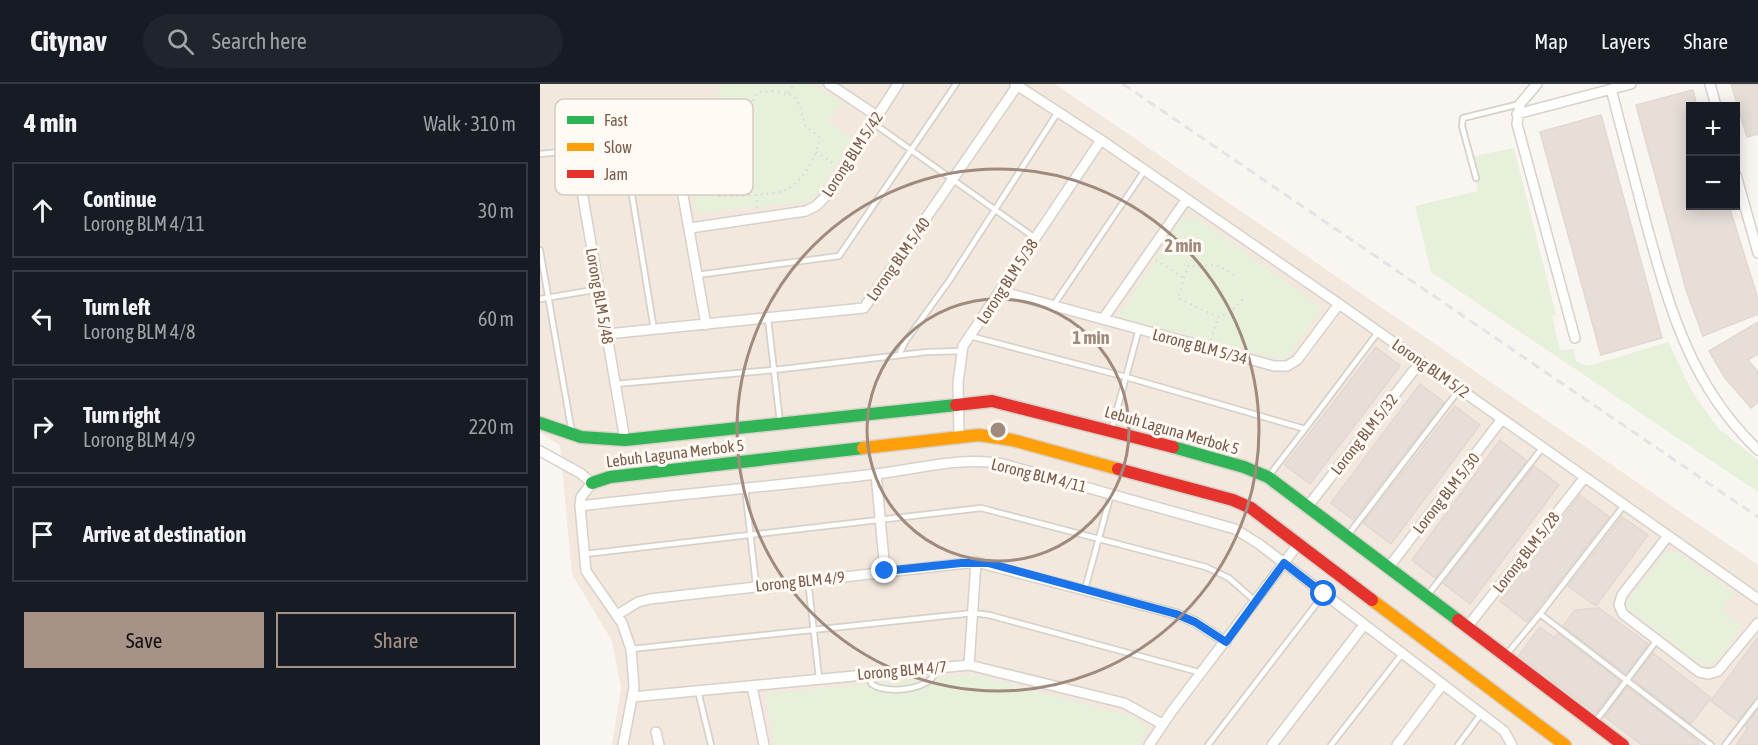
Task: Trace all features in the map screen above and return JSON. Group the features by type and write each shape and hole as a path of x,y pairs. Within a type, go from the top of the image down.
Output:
{"street":[{"path":"829,84 875,120"},
{"name":"Lorong BLM 5/42","path":"690,228 806,211 816,207 844,170 898,84"},
{"path":"1537,84 1519,109 1517,124 1575,338"},
{"path":"1519,109 1631,84"},
{"path":"1710,84 1715,102"},
{"name":"Lorong BLM 5/2","path":"1016,85 1101,140 1379,331 1758,599"},
{"name":"Lorong BLM 5/40","path":"607,334 864,308 1016,85"},
{"path":"1611,89 1677,330 1705,384 1738,430 1758,450"},
{"name":"Lorong BLM 5/38","path":"959,436 957,403 961,351 1101,140"},
{"path":"1740,189 1758,254"},
{"name":"Lorong BLM 5/48","path":"582,195 625,440"},
{"path":"684,195 706,325"},
{"path":"1103,320 1186,200"},
{"name":"Lorong BLM 5/34","path":"1000,291 1274,366 1287,366 1297,360 1340,304"},
{"name":"Lorong BLM 5/32","path":"1308,506 1421,361"},
{"name":"Lebuh Laguna Merbok 5","path":"540,423 572,437 592,441 625,440 957,403 1006,403 1244,467 1268,477 1348,535 1623,745"},
{"name":"Lorong BLM 5/30","path":"1389,567 1502,419"},
{"name":"Lebuh Laguna Merbok 5","path":"580,506 581,497 591,483 610,477 959,436 994,436 1012,440 1233,500 1267,518 1556,742"},
{"path":"540,451 580,473 591,483"},
{"name":"Lorong BLM 4/11","path":"580,506 986,461 1234,529 1284,563 1442,685 1482,713 1504,731 1512,745"},
{"path":"876,474 885,571"},
{"name":"Lorong BLM 5/28","path":"1468,626 1585,477"},
{"path":"580,506 586,571 617,615 631,649 634,675 623,745"},
{"path":"1668,536 1622,595 1619,605 1623,614 1699,672 1709,674 1718,671 1758,623"},
{"path":"1149,745 1162,724 1299,543"},
{"path":"969,665 976,562"},
{"name":"Lorong BLM 4/9","path":"617,615 638,602 650,599 756,585 976,562 1176,614 1195,622 1226,642"},
{"path":"1272,745 1364,625"},
{"name":"Lorong BLM 4/7","path":"632,697 969,665 1124,703 1162,724"},
{"path":"1397,745 1442,685"},
{"path":"753,686 764,745"},
{"path":"656,732 659,745"}],"lane":[{"path":"698,275 839,256 956,84"},
{"path":"1476,178 1462,126 1463,118 1519,109"},
{"path":"899,355 905,342 995,212 1058,112"},
{"path":"875,120 995,212 1035,238"},
{"path":"540,154 555,153"},
{"path":"1053,306 1145,170"},
{"path":"632,195 654,330"},
{"path":"540,250 572,437"},
{"path":"540,299 598,290"},
{"path":"768,319 780,422"},
{"path":"1112,430 1139,329"},
{"path":"1268,477 1379,331"},
{"path":"970,336 1126,377 1305,429"},
{"path":"615,384 774,370 899,355 961,351"},
{"path":"1348,535 1460,389"},
{"path":"1427,596 1543,447"},
{"path":"745,486 756,585"},
{"path":"1085,589 1111,494"},
{"path":"1506,655 1625,503"},
{"path":"583,555 880,519 990,509 1221,572 1256,602"},
{"path":"808,580 819,678"},
{"path":"1208,745 1324,594"},
{"path":"631,649 813,628 973,613 989,615 1121,649 1202,673"},
{"path":"1540,614 1711,745"},
{"path":"1594,724 1658,640"},
{"path":"1331,745 1402,654"},
{"path":"870,673 871,682 881,689 925,685 936,674 936,667"},
{"path":"698,691 711,745"},
{"path":"1725,745 1758,702"},
{"path":"1458,745 1482,713"}],"path":[{"path":"788,93 795,84"},
{"path":"753,100 758,92 793,95 799,104 806,127 819,136 816,152 807,168 786,190 753,194"},
{"path":"816,152 844,170"},
{"path":"756,194 757,217"},
{"path":"717,195 721,197 744,195"},
{"path":"1147,255 1184,278"},
{"path":"1234,275 1217,265 1188,266 1178,298 1218,317 1230,313 1244,298"},
{"path":"1209,348 1218,317"}],"shaded area":[{"path":"540,84 1055,84 1758,565 1758,745 612,745 621,688 612,641 572,574 560,446 540,432"}],"green space":[{"path":"722,84 812,84 841,102 828,122 853,139 812,201 697,213 694,195 753,195 753,99 716,99"},
{"path":"1514,148 1556,315 1552,316 1560,350 1574,349 1576,361 1588,366 1668,342 1692,392 1718,428 1758,460 1758,492 1431,272 1415,206 1478,191 1470,157"},
{"path":"1195,217 1322,308 1285,360 1118,317 1182,219"},
{"path":"1677,552 1734,593 1721,610 1742,627 1714,664 1702,665 1624,606 1665,553"},
{"path":"971,674 1132,717 1148,728 1138,745 774,745 765,694"}],"building":[{"path":"1731,84 1758,84 1758,134 1747,137 1740,114 1740,102 1736,102"},
{"path":"1693,90 1696,102 1686,102 1686,210 1730,210 1758,299 1758,314 1703,336 1687,293 1636,105"},
{"path":"1601,115 1662,338 1601,355 1540,132"},
{"path":"1758,322 1758,354 1748,360 1758,372 1758,402 1751,408 1725,378 1709,351"},
{"path":"1376,347 1400,366 1310,484 1285,465"},
{"path":"1420,384 1444,402 1353,520 1331,503"},
{"path":"1455,406 1480,425 1391,544 1363,523"},
{"path":"1500,440 1527,461 1435,578 1412,560"},
{"path":"1534,466 1559,485 1470,604 1443,583"},
{"path":"1580,495 1609,517 1527,622 1500,601"},
{"path":"1622,517 1648,535 1596,606 1568,586"},
{"path":"1599,608 1648,644 1626,674 1563,626 1575,610"},
{"path":"1540,627 1555,638 1558,633 1620,681 1596,713 1519,655"},
{"path":"1758,637 1758,698 1738,721 1711,701"},
{"path":"1653,653 1711,698 1691,724 1633,679"},
{"path":"1627,687 1701,745 1642,745 1605,717"},
{"path":"1758,709 1758,745 1736,745 1748,728 1745,726"}],"railway":[{"path":"1123,84 1758,517"}],"traffic: fast":[{"path":"540,423 581,437 625,440 956,405"},
{"path":"1173,447 1244,467 1268,477 1458,620"},
{"path":"592,483 610,477 863,448"}],"traffic: slow":[{"path":"863,448 979,435 1012,440 1118,469"},
{"path":"1372,600 1565,745"}],"traffic: jam":[{"path":"956,405 992,401 1173,447"},
{"path":"1118,469 1233,500 1251,508 1372,600"},
{"path":"1458,620 1623,745"}],"route":[{"path":"885,571 961,563 988,563 1176,614 1195,622 1226,642 1284,563 1324,594"}]}
